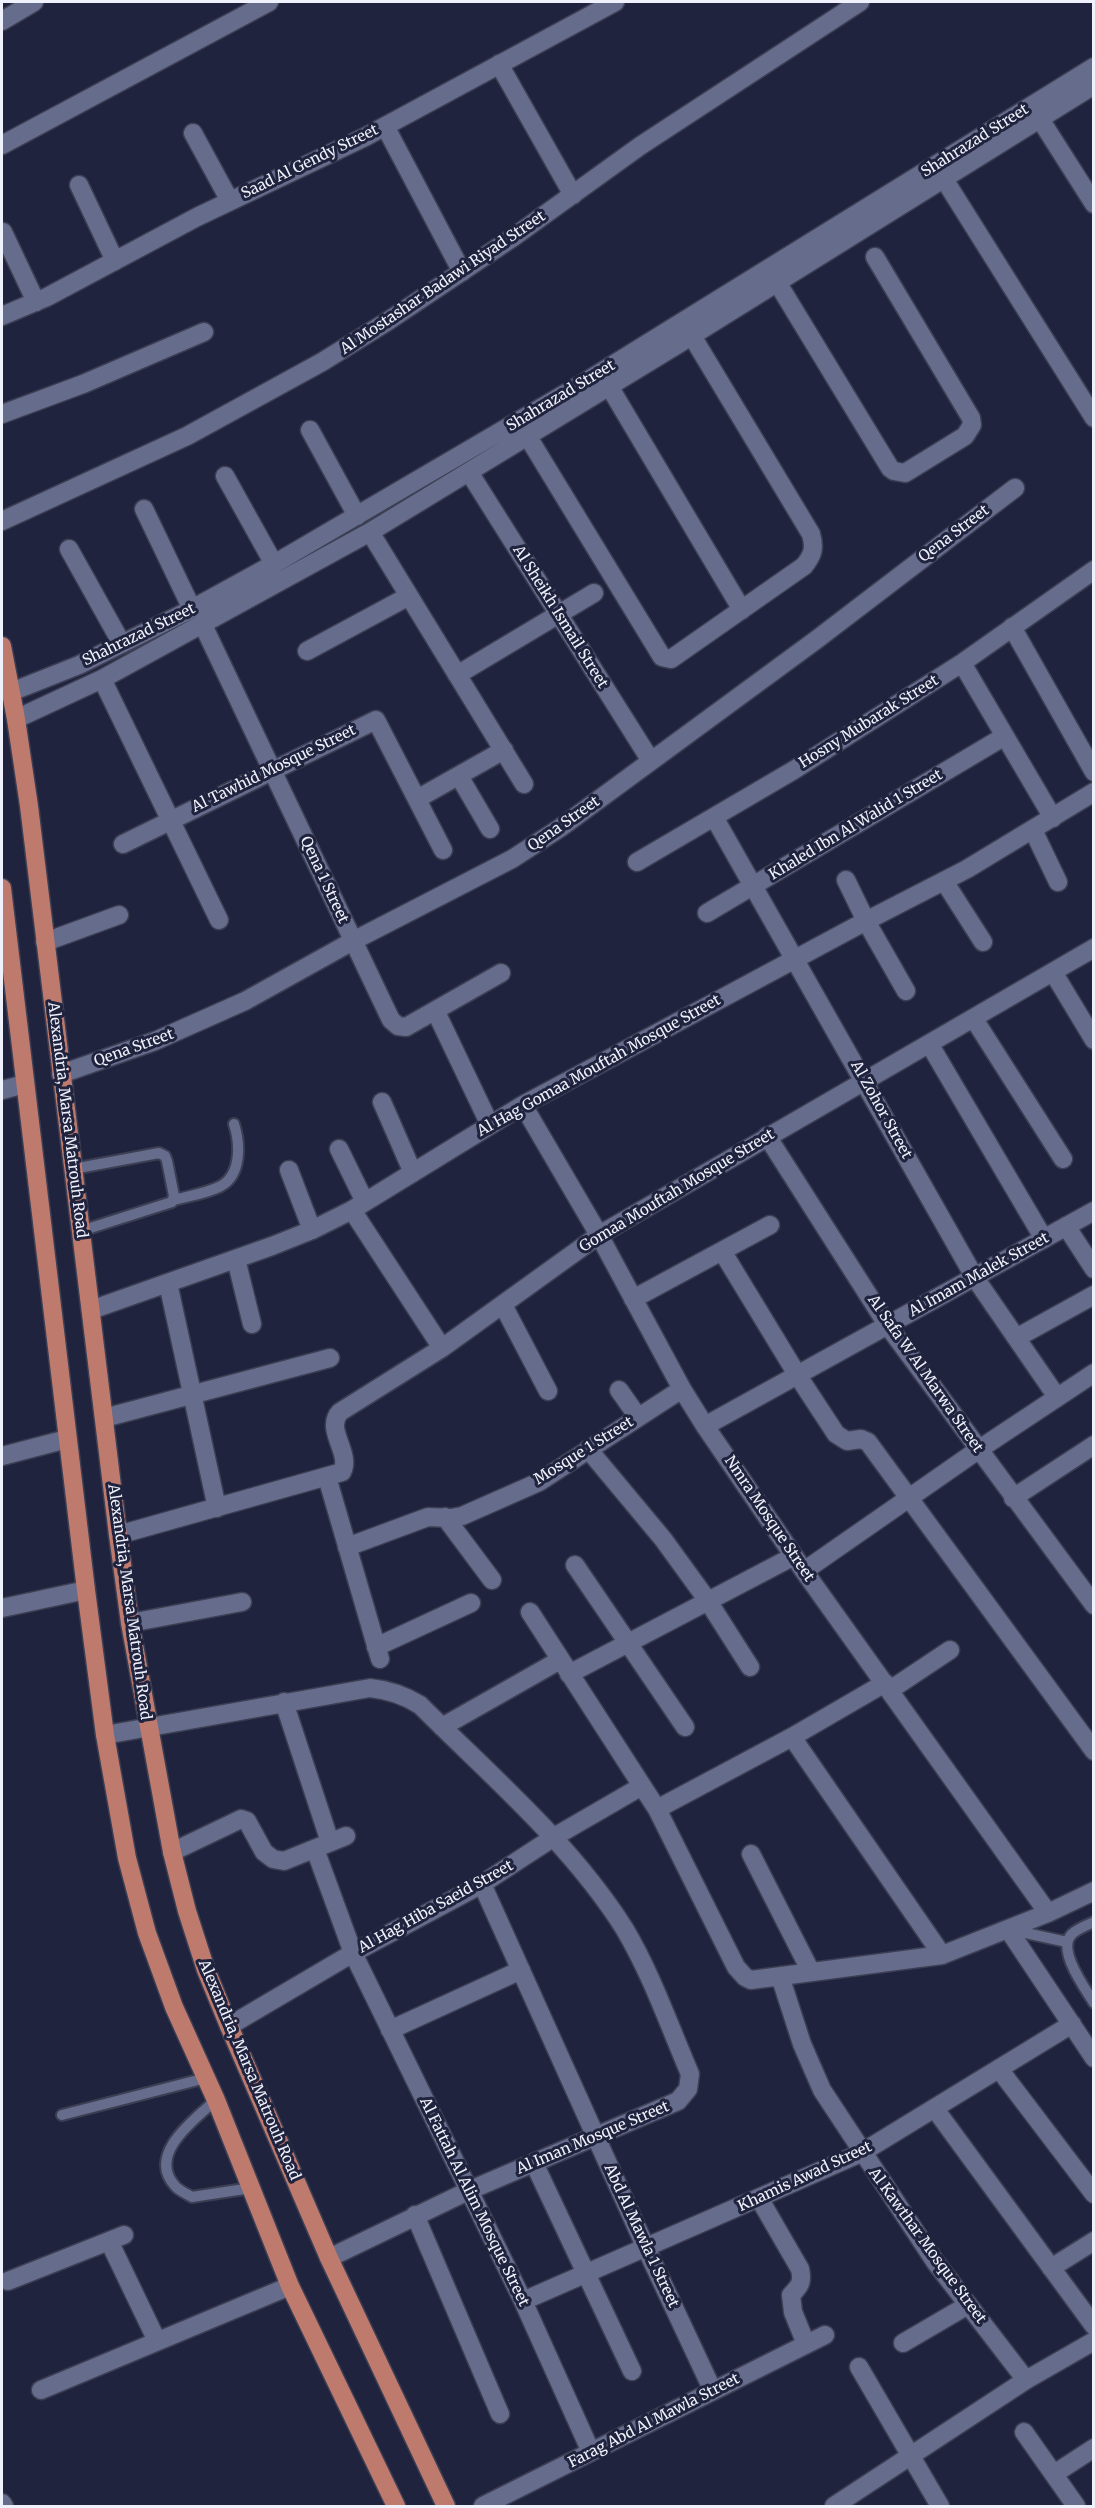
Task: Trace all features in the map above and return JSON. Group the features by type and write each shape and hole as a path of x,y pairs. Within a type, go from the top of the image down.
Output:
{"main road":[{"name":"Alexandria, Marsa Matrouh Road","path":"2,645 16,719 130,1623 172,1852 202,1960 229,2026 329,2258 447,2506"},
{"path":"2,888 4,931 25,1084 86,1590 105,1735 127,1858 147,1934 174,2007 216,2100 291,2286 396,2506"}],"street":[{"path":"10,11 34,2"},
{"path":"2,145 269,2"},
{"name":"Saad Al Gendy Street","path":"2,316 36,302 230,201 385,126 615,2"},
{"name":"Al Mostashar Badawi Riyad Street","path":"2,521 177,441 255,400 369,333 462,272 640,146 860,2"},
{"path":"499,64 573,195"},
{"name":"Shahrazad Street","path":"11,692 79,665 192,609 777,282 944,179 1094,67"},
{"name":"Shahrazad Street","path":"16,719 102,679 370,532 609,386 681,336 1011,128 1040,119 1094,85"},
{"path":"1040,119 1094,204"},
{"path":"385,126 462,272"},
{"path":"194,134 230,201"},
{"path":"944,179 1094,418"},
{"path":"79,185 115,261"},
{"path":"3,232 36,302"},
{"path":"777,282 891,468 905,473 965,436 972,425 971,418 875,257"},
{"path":"2,414 83,384 204,332"},
{"path":"528,437 662,657 670,659 804,566 812,557 814,546 812,534 681,336"},
{"path":"609,386 742,610"},
{"path":"310,430 357,516"},
{"name":"Al Sheikh Ismail Street","path":"470,472 651,761"},
{"path":"225,476 274,564"},
{"name":"Qena Street","path":"61,1074 201,1022 245,1001 353,941 512,859 560,828 816,640 1015,488"},
{"path":"144,509 192,609"},
{"path":"370,532 524,784"},
{"path":"69,549 122,644"},
{"name":"Hosny Mubarak Street","path":"637,862 794,770 962,663 1093,571"},
{"path":"457,675 594,593"},
{"path":"307,651 409,596"},
{"name":"Qena 1 Street","path":"203,625 391,1020 398,1026 406,1027 501,973"},
{"path":"1012,627 1094,772"},
{"path":"962,663 1053,818"},
{"path":"102,679 219,920"},
{"name":"Al Tawhid Mosque Street","path":"123,844 376,720 443,850"},
{"name":"Khaled Ibn Al Walid 1 Street","path":"707,913 1005,736"},
{"path":"417,799 504,750"},
{"path":"459,776 490,829"},
{"name":"Al Hag Gomaa Mouftah Mosque Street","path":"91,1310 312,1230 358,1206 523,1106 944,881 1094,792"},
{"name":"Al Zohor Street","path":"714,817 975,1278 1058,1397"},
{"path":"1033,830 1059,882"},
{"path":"846,880 866,921 906,991"},
{"path":"944,881 983,942"},
{"path":"45,942 119,915"},
{"name":"Gomaa Mouftah Mosque Street","path":"327,1477 342,1472 344,1467 334,1423 335,1417 442,1348 599,1235 1094,948"},
{"path":"1053,972 1094,1040"},
{"path":"436,1012 490,1125"},
{"path":"974,1018 1063,1159"},
{"path":"930,1045 1044,1239"},
{"path":"2,1090 25,1084"},
{"path":"382,1102 412,1173"},
{"name":"Nmra Mosque Street","path":"523,1106 599,1235 682,1389 705,1426 799,1563 1048,1913"},
{"name":"Al Safa W Al Marwa Street","path":"767,1136 888,1326 1094,1605"},
{"path":"339,1149 358,1206 442,1348"},
{"path":"289,1170 312,1230"},
{"name":"Al Imam Malek Street","path":"705,1426 1094,1210"},
{"path":"633,1299 770,1225"},
{"path":"1066,1226 1094,1269"},
{"path":"722,1251 836,1434 847,1441 861,1439 868,1442 907,1499 1094,1751"},
{"path":"236,1259 252,1324"},
{"path":"168,1283 217,1508"},
{"path":"1018,1337 1094,1295"},
{"path":"503,1305 548,1391"},
{"path":"104,1418 330,1358"},
{"path":"442,1727 565,1667 627,1642 708,1601 799,1563 907,1499 1094,1373"},
{"name":"Mosque 1 Street","path":"347,1546 428,1517 462,1516 539,1482 682,1389"},
{"path":"619,1390 638,1417"},
{"path":"2,1456 67,1439"},
{"path":"1013,1498 1094,1445"},
{"path":"588,1449 657,1531 708,1601 750,1667"},
{"path":"118,1535 327,1477 378,1653 471,1603"},
{"path":"445,1517 492,1580"},
{"path":"575,1565 685,1727"},
{"path":"2,1608 86,1590"},
{"path":"130,1623 242,1602"},
{"path":"530,1612 657,1809 740,1973 751,1980 942,1955 1048,1913 1094,1891"},
{"path":"657,1809 888,1686 950,1650"},
{"name":"Al Iman Mosque Street","path":"105,1735 370,1688 388,1689 405,1695 420,1705 554,1837 623,1927 640,1957 690,2074 688,2089 678,2101 468,2191 329,2258"},
{"name":"Al Fattah Al Alim Mosque Street","path":"284,1702 330,1842 353,1953 523,2301 591,2452"},
{"path":"792,1737 942,1955"},
{"name":"Al Hag Hiba Saeid Street","path":"229,2026 353,1953 482,1884 554,1837 642,1786"},
{"path":"172,1852 241,1819 247,1821 264,1852 273,1859 284,1861 330,1842"},
{"path":"751,1854 811,1972"},
{"name":"Abd Al Mawla 1 Street","path":"482,1884 595,2137 713,2391"},
{"path":"1008,1929 1094,2058"},
{"path":"390,2030 521,1970"},
{"name":"Al Kawthar Mosque Street","path":"780,1976 812,2070 861,2153 936,2263 1026,2380"},
{"name":"Khamis Awad Street","path":"523,2301 861,2153 1072,2024"},
{"path":"999,2069 1094,2194"},
{"path":"935,2109 1094,2326"},
{"path":"534,2163 632,2371"},
{"path":"759,2198 800,2269 802,2278 800,2286 791,2295 791,2304 806,2344"},
{"path":"416,2215 500,2414"},
{"path":"8,2281 116,2238 158,2342"},
{"path":"1051,2268 1094,2241"},
{"path":"41,2390 291,2286"},
{"path":"903,2343 968,2305"},
{"name":"Farag Abd Al Mawla Street","path":"483,2506 825,2335"},
{"path":"834,2506 1026,2380 1094,2341"},
{"path":"859,2367 940,2506"},
{"path":"1024,2432 1076,2506"},
{"path":"1054,2474 1094,2448"}],"lane":[{"path":"81,1232 174,1200 220,1187 227,1181 237,1161 238,1149 234,1124"},
{"path":"73,1169 159,1153 165,1156 167,1161 174,1200"},
{"path":"1094,1922 1072,1934 1067,1942 1067,1952 1094,2003"},
{"path":"1008,1929 1067,1942"},
{"path":"62,2115 206,2078"},
{"path":"216,2100 182,2132 169,2148 166,2168 176,2186 192,2197 251,2188"}]}
